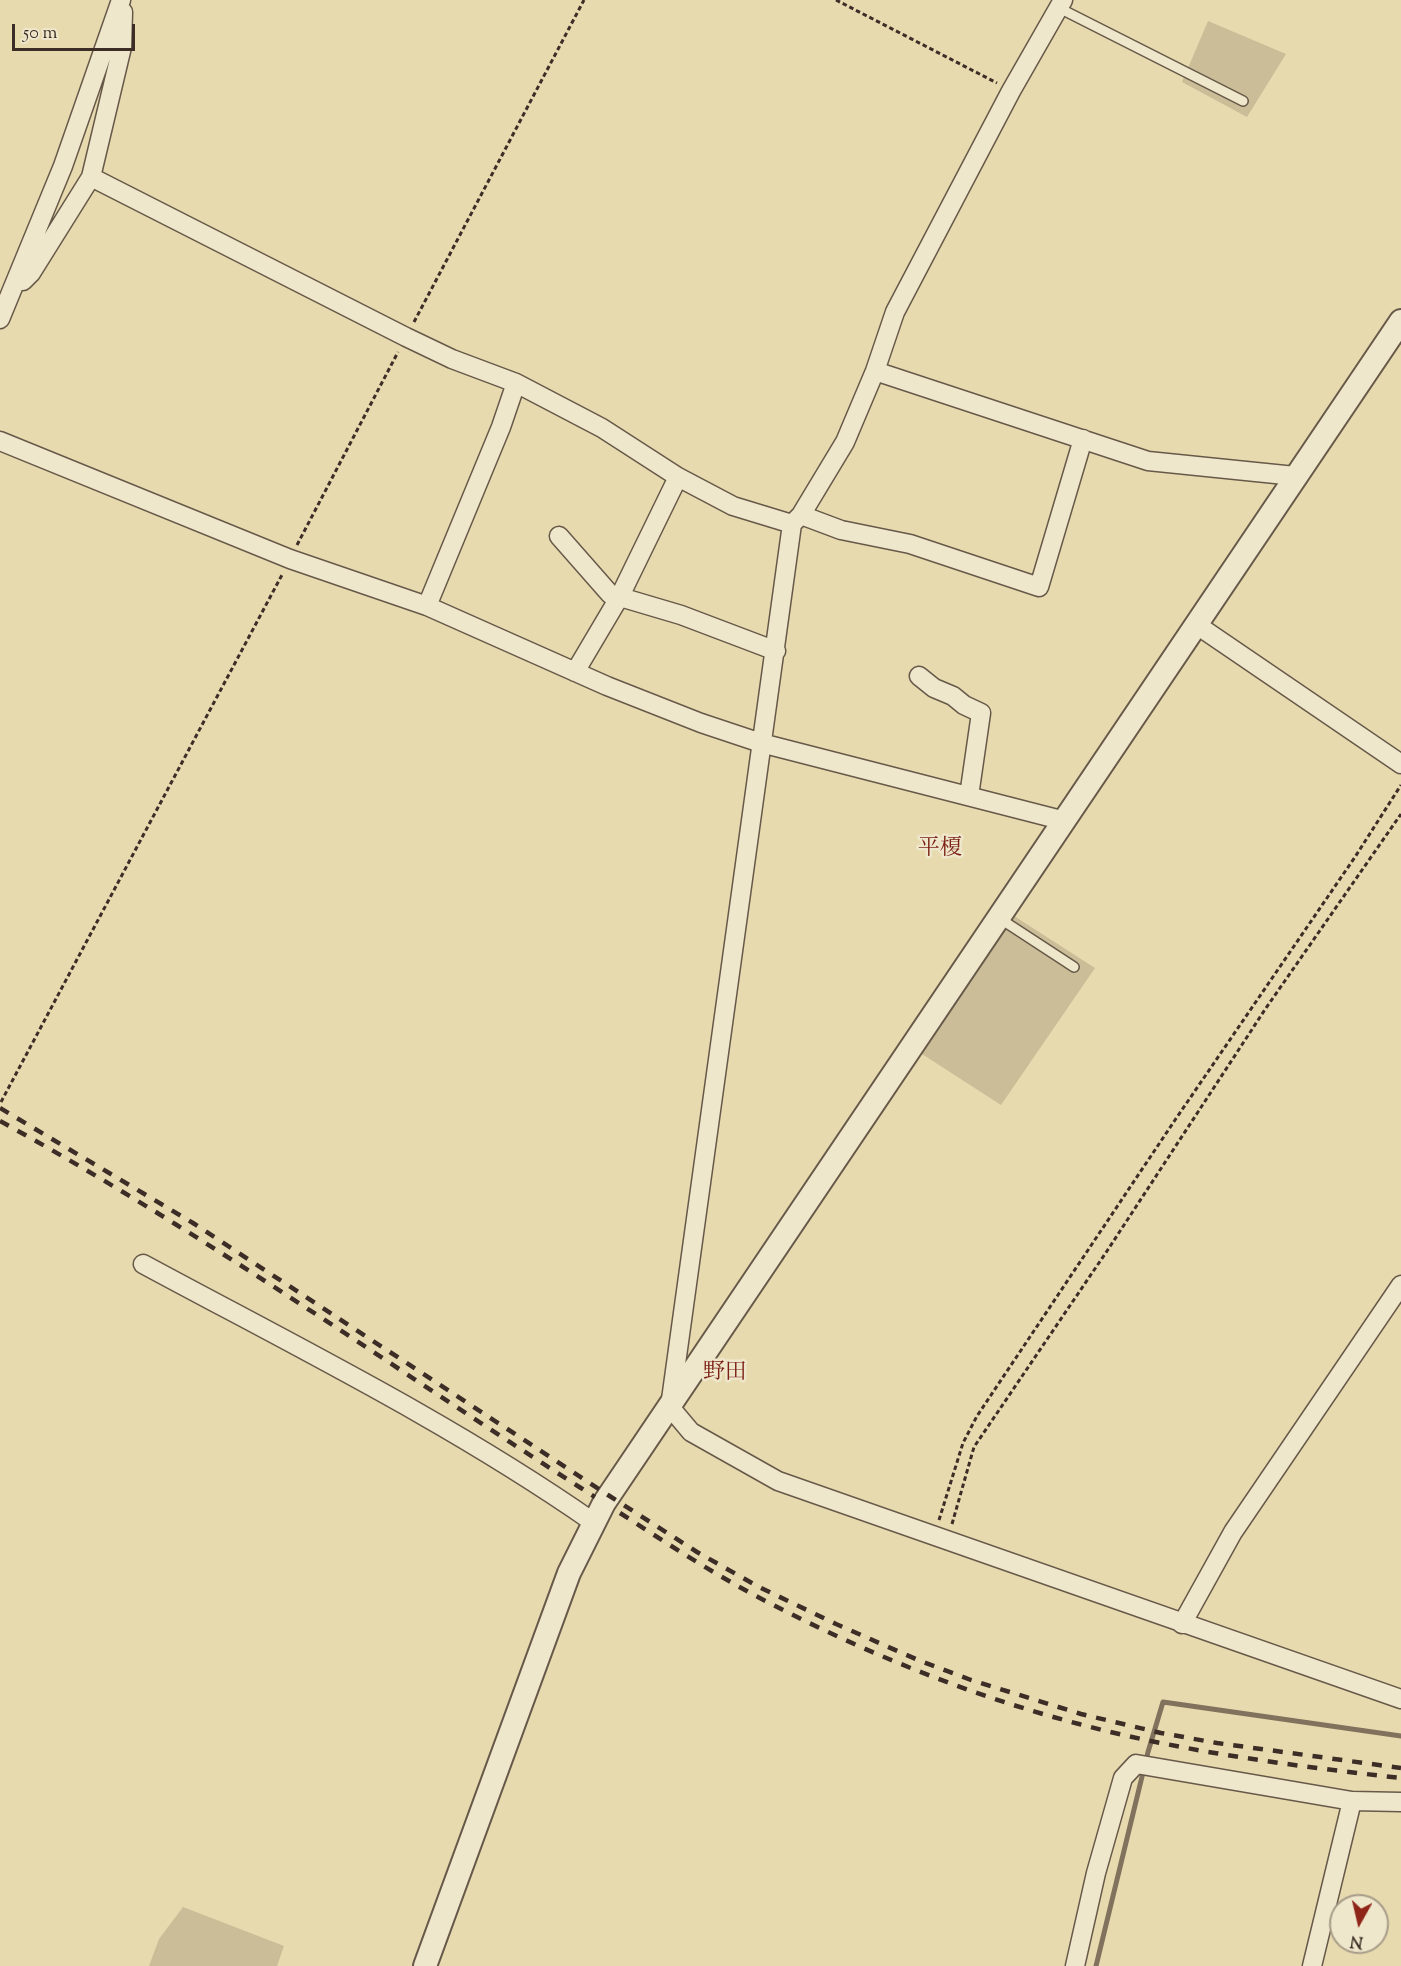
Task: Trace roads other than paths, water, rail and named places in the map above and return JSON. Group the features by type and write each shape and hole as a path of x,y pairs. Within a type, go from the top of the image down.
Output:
{"street":[{"path":"11,293 31,273 91,177 122,47 122,0"},
{"path":"0,319 63,166 122,0"},
{"path":"1061,4 1011,91 895,312 876,371 845,442 796,519 761,743 670,1407 690,1432 778,1481 1401,1699"},
{"path":"91,177 406,337 452,359 516,383 602,428 678,477 733,506 910,544 1039,587 1083,439"},
{"path":"425,1966 569,1573 593,1521 1401,321"},
{"path":"876,371 1148,461 1295,476"},
{"path":"426,606 501,427 516,383"},
{"path":"0,441 290,559 426,606 575,672 701,723 761,743 1065,821"},
{"path":"575,672 620,596 678,477"},
{"path":"559,536 610,594 681,615 776,651"},
{"path":"1197,625 1401,764"},
{"path":"919,676 934,688 953,696 964,705 981,713 969,796"},
{"path":"143,1264 398,1402 541,1485 593,1521"},
{"path":"1182,1624 1233,1532 1401,1285"},
{"path":"1075,1966 1096,1873 1123,1778 1136,1764 1352,1801 1401,1802"},
{"path":"1312,1966 1352,1801"}],"lane":[{"path":"1061,4 1243,101"},
{"path":"999,918 1074,967"}],"waterway":[{"path":"1096,1966 1148,1752 1163,1702 1401,1736"}],"railway":[{"path":"0,1108 193,1223 697,1552 759,1587 836,1624 918,1660 971,1680 1081,1714 1161,1733 1217,1743 1401,1768"},
{"path":"0,1121 77,1164 227,1256 595,1497"},
{"path":"620,1513 721,1577 795,1616 874,1653 996,1699 1079,1724 1159,1743 1280,1763 1401,1778"}],"district":[{"name":"平榎","path":"940,850"},
{"name":"野田","path":"725,1374"}]}
